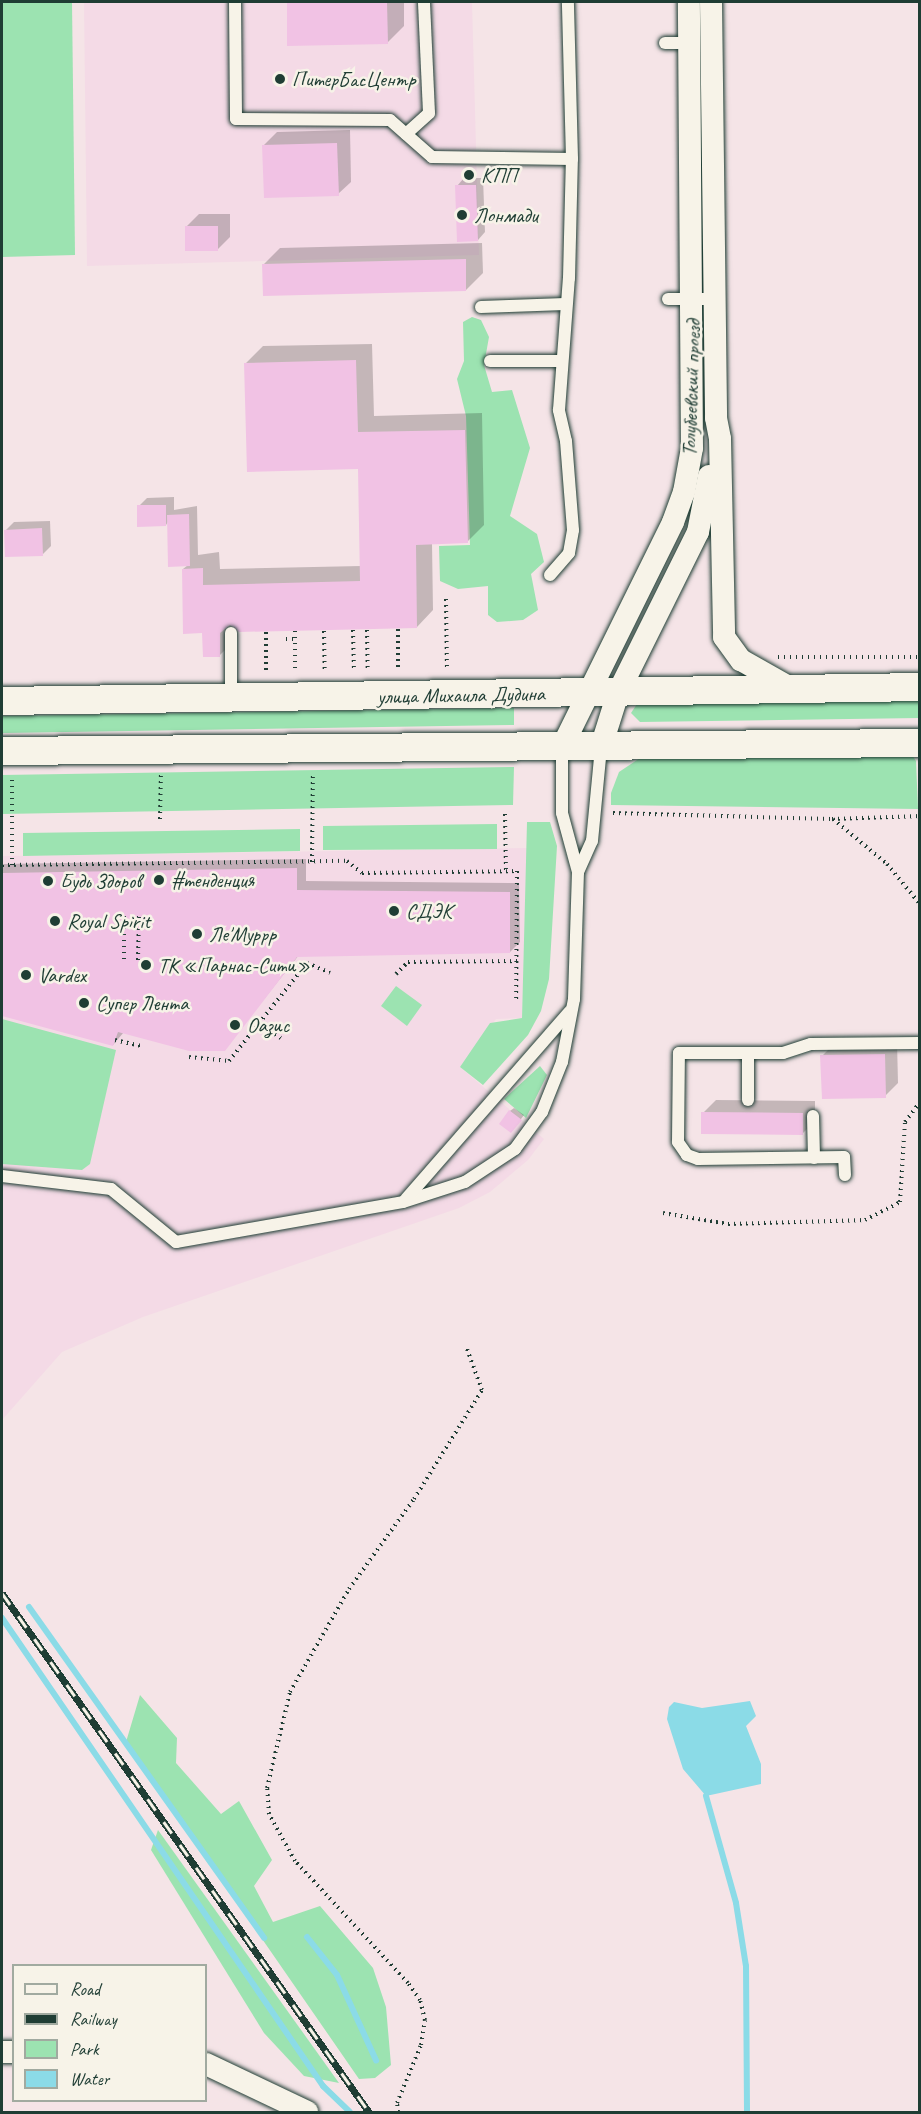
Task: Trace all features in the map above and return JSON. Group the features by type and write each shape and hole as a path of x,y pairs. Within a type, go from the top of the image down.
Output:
{"street":[{"name":"Толубеевский проезд","path":"689,2 700,43 704,299 720,439 724,637 741,660 794,690"},
{"name":"Толубеевский проезд","path":"700,43 711,2"},
{"name":"Толубеевский проезд","path":"562,747 684,492 692,448 704,299"},
{"name":"Толубеевский проезд","path":"602,747 618,693 698,532 706,507 716,418"},
{"name":"улица Михаила Дудина","path":"2,701 587,694 920,687"},
{"path":"7,761 562,747 920,743"},
{"path":"207,2064 307,2112"}],"lane":[{"path":"235,2 236,119 390,120 432,157 572,159"},
{"path":"406,134 429,113 424,2"},
{"path":"550,575 569,553 573,530 566,441 559,410 565,304 569,278 572,159 568,2"},
{"path":"665,43 700,43"},
{"path":"668,299 704,299"},
{"path":"481,307 565,304"},
{"path":"490,361 561,361"},
{"path":"231,633 231,698"},
{"path":"2,1176 111,1189 176,1242 403,1202 465,1182 515,1149 542,1112 562,1062 570,1011 578,872 562,813 562,747"},
{"path":"578,872 592,841 602,747"},
{"path":"403,1202 570,1011"},
{"path":"845,1175 844,1157 698,1159 681,1150 678,1142 679,1053 783,1053 811,1044 920,1043"},
{"path":"748,1053 748,1100"},
{"path":"813,1116 814,1158"}],"path":[{"path":"446,599 447,669"},
{"path":"398,629 398,669"},
{"path":"353,630 354,670"},
{"path":"367,630 368,669"},
{"path":"294,631 295,671"},
{"path":"324,631 325,670"},
{"path":"266,632 266,671"},
{"path":"286,639 294,639"},
{"path":"773,657 920,657"},
{"path":"7,761 12,865"},
{"path":"312,862 313,767"},
{"path":"160,819 161,770"},
{"path":"613,813 832,819 920,816"},
{"path":"505,814 506,871"},
{"path":"832,819 887,864 920,904"},
{"path":"2,865 347,861 362,873 518,871 516,1000"},
{"path":"124,916 124,959"},
{"path":"138,960 139,916"},
{"path":"396,974 408,962 517,961"},
{"path":"189,1057 229,1061 307,963 330,973"},
{"path":"260,1024 280,1038"},
{"path":"115,1040 141,1046"},
{"path":"663,1213 728,1224 865,1220 900,1202 905,1122 920,1102"},
{"path":"398,2112 396,2103 421,2045 425,2020 420,2000 408,1983 295,1862 269,1814 267,1788 290,1692 349,1588 414,1499 482,1390 467,1348"}],"shaded area":[{"name":"ПитерБасЦентр","path":"84,2 472,2 479,255 87,266"},
{"path":"527,848 522,1018 496,1019 460,1067 544,1139 528,1160 490,1192 459,1208 143,1317 62,1352 2,1420 2,856"}],"green space":[{"path":"2,2 72,2 75,255 2,257"},
{"path":"472,317 481,320 489,337 484,365 492,392 512,390 530,448 510,516 537,534 544,562 531,574 538,610 523,620 497,622 488,615 488,586 458,589 440,581 439,546 470,545 466,416 457,379 464,361 463,322"},
{"path":"920,700 919,718 640,722 631,713 637,704"},
{"path":"514,708 514,725 2,733 2,716"},
{"path":"912,755 916,761 918,809 611,805 611,793 619,772 640,758"},
{"path":"514,767 513,805 2,814 2,775"},
{"path":"527,822 550,822 557,846 549,979 541,1011 528,1035 483,1085 460,1067 490,1023 522,1018"},
{"path":"497,824 497,849 323,850 323,826"},
{"path":"300,829 300,851 23,856 23,833"},
{"path":"396,986 422,1005 407,1026 381,1006"},
{"path":"2,1019 116,1050 90,1164 82,1170 2,1164"},
{"path":"540,1066 547,1075 526,1118 504,1099"},
{"path":"140,1695 177,1738 176,1763 221,1814 239,1801 272,1860 254,1886 273,1922 320,1906 373,1968 386,2007 391,2065 375,2078 359,2079 126,1742"},
{"path":"158,1830 339,2083 304,2076 264,2033 151,1850"}],"water":[{"path":"750,1701 756,1716 746,1726 761,1764 761,1784 706,1796 683,1769 667,1719 669,1707 674,1702 702,1708"}],"building":[{"path":"287,2 387,2 388,44 287,46"},
{"path":"337,143 339,196 264,198 262,145"},
{"path":"455,185 476,185 478,241 457,242"},
{"path":"185,226 218,226 218,251 185,251"},
{"path":"466,259 466,291 263,296 262,264"},
{"path":"356,360 358,432 465,430 468,543 416,545 417,628 239,632 230,625 220,633 220,657 203,657 202,633 183,634 182,569 203,568 203,585 360,581 358,469 247,472 244,363"},
{"path":"137,505 166,505 166,526 137,527"},
{"path":"189,514 190,566 168,567 167,515"},
{"path":"42,528 43,556 5,557 4,530"},
{"name":"ТК «Парнас-Сити»","path":"297,868 297,890 510,892 510,953 297,957 225,1051 189,1051 118,1032 113,1046 2,1016 2,873"},
{"path":"885,1054 886,1098 822,1099 820,1055"},
{"path":"509,1110 522,1120 511,1133 499,1124"},
{"path":"701,1112 803,1113 803,1135 701,1134"}],"waterway":[{"path":"29,1607 264,1938"},
{"path":"2,1618 323,2086 350,2112"},
{"path":"706,1796 736,1903 746,1966 747,2112"},
{"path":"307,1937 337,1975 376,2060"}],"railway":[{"path":"2,1593 369,2112"}],"place":[{"name":"ПитерБасЦентр","path":"280,79"},
{"name":"КПП","path":"469,175"},
{"name":"Лонмади","path":"462,215"},
{"name":"#тенденция","path":"159,880"},
{"name":"Будь Здоров","path":"48,881"},
{"name":"СДЭК","path":"394,911"},
{"name":"Royal Spirit","path":"55,921"},
{"name":"Ле'Муррр","path":"197,934"},
{"name":"ТК «Парнас-Сити»","path":"146,965"},
{"name":"Vardex","path":"26,975"},
{"name":"Супер Лента","path":"84,1003"},
{"name":"Оазис","path":"235,1025"}]}
